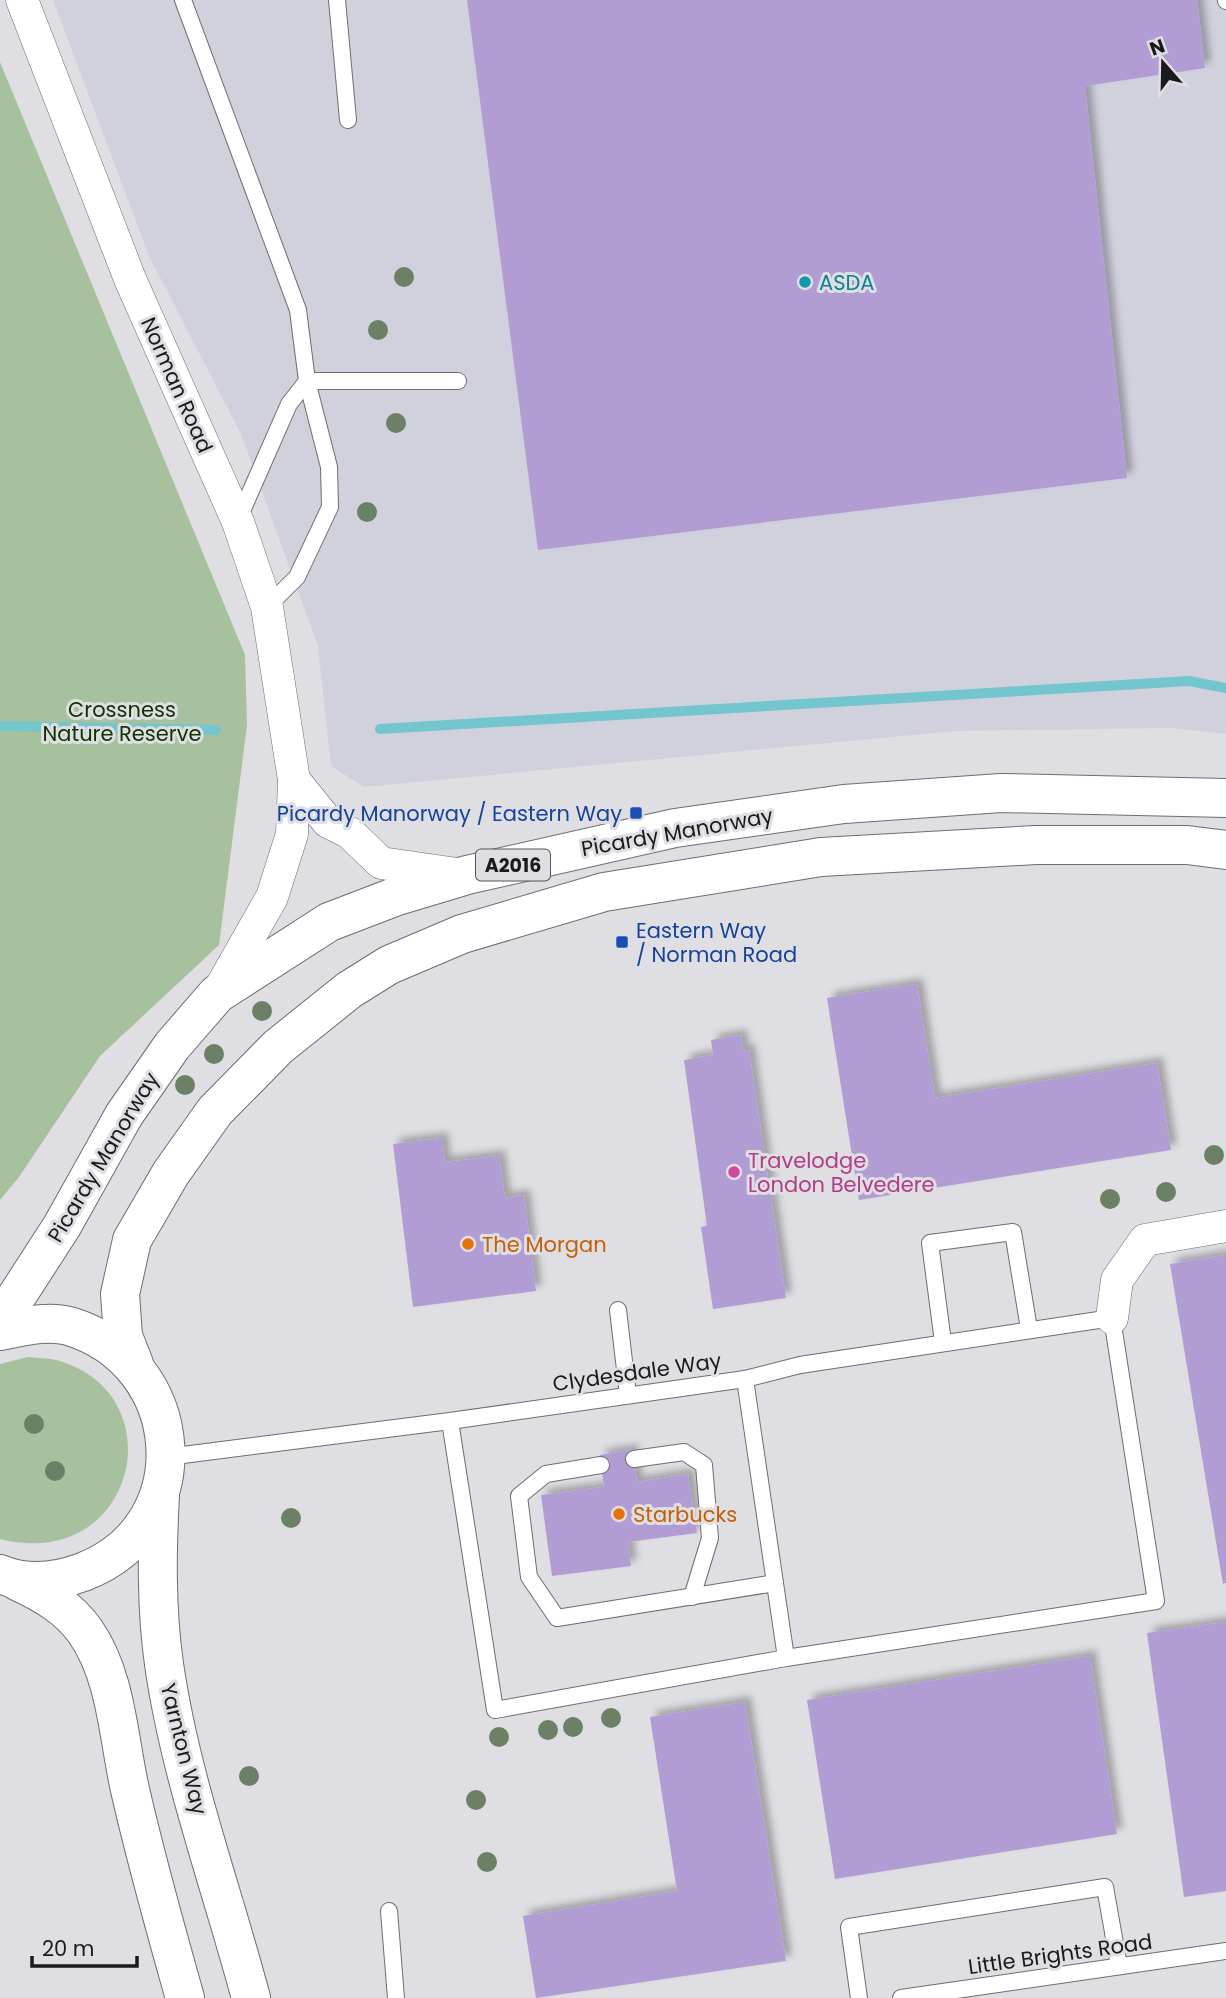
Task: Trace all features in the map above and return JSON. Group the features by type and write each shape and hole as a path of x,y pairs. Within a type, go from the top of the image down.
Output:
{"main road":[{"name":"Picardy Manorway","path":"0,1322 62,1226 124,1115 172,1046 217,994 329,922 397,896 467,875 675,828 844,804 1001,793 1226,798"},
{"name":"A2016","path":"134,1364 123,1336 120,1294 132,1240 171,1173 215,1111 278,1047 349,990 401,959 462,934 604,892 821,857 1036,845 1187,845 1226,850"},
{"path":"0,1331 36,1324 67,1326 107,1342 134,1364 162,1418 167,1457 160,1494 138,1534 104,1564 62,1580 9,1577"},
{"name":"Yarnton Way","path":"160,1494 157,1598 164,1666 194,1792 251,1998"},
{"path":"9,1577 65,1609 85,1631 101,1658 111,1692 147,1861 185,1998"}],"street":[{"name":"Norman Road","path":"22,0 130,279 237,522 267,607 290,755 292,834 272,897 217,994"},
{"name":"Norman Road","path":"290,755 328,822 350,834 381,863 467,875"},
{"path":"1112,1318 1117,1280 1145,1240 1226,1226"}],"lane":[{"path":"183,0 298,310 307,382 329,467 330,507 297,577 267,607"},
{"path":"337,0 348,120"},
{"path":"307,382 458,381"},
{"path":"237,522 284,414 307,382"},
{"path":"943,1342 930,1243 1013,1232 1029,1329"},
{"path":"618,1310 628,1395"},
{"path":"450,1422 495,1710 786,1658 1156,1601 1112,1318"},
{"name":"Clydesdale Way","path":"167,1457 450,1422 745,1379 800,1365 1112,1318"},
{"path":"745,1379 786,1658"},
{"path":"634,1459 684,1452 704,1465 710,1538 692,1597"},
{"path":"601,1465 546,1474 519,1496 528,1577 557,1618 775,1583"},
{"path":"859,1998 849,1927 1105,1886 1119,1966"},
{"path":"389,1911 396,1998"},
{"name":"Little Brights Road","path":"901,1998 1226,1951"}],"shaded area":[{"path":"53,0 1226,0 1226,734 1170,728 955,731 364,787 331,766 318,646 241,434 149,256"}],"green space":[{"name":"Crossness Nature Reserve","path":"0,62 245,655 247,725 219,945 100,1056 19,1177 0,1200"},
{"path":"28,1357 60,1361 97,1380 119,1409 128,1442 124,1476 109,1507 82,1531 46,1543 0,1539 0,1364"}],"building":[{"name":"ASDA","path":"467,0 1197,0 1205,68 1085,86 1127,478 538,550"},
{"path":"917,984 935,1098 1157,1063 1171,1150 859,1200 827,998"},
{"name":"Travelodge London Belvedere","path":"741,1035 743,1051 749,1050 786,1298 713,1309 701,1227 707,1226 684,1060 713,1055 711,1040"},
{"name":"The Morgan","path":"442,1138 445,1162 499,1156 505,1198 524,1195 536,1291 413,1307 393,1144"},
{"path":"1226,1255 1226,1583 1223,1584 1170,1264"},
{"name":"Starbucks","path":"632,1450 637,1482 688,1474 697,1533 628,1542 631,1566 552,1576 541,1495 604,1487 600,1455"},
{"path":"1226,1622 1226,1891 1184,1897 1147,1633"},
{"path":"1090,1656 1117,1834 835,1879 807,1700"},
{"path":"745,1702 786,1961 536,1998 523,1916 677,1891 650,1717"}],"waterway":[{"path":"380,729 1189,681 1226,688"},
{"path":"0,726 216,730"}],"place":[{"name":"ASDA","path":"805,282"},
{"name":"Picardy Manorway / Eastern Way","path":"636,813"},
{"name":"Eastern Way / Norman Road","path":"622,942"},
{"name":"Travelodge London Belvedere","path":"734,1172"},
{"name":"The Morgan","path":"468,1244"},
{"name":"Starbucks","path":"619,1514"}]}
